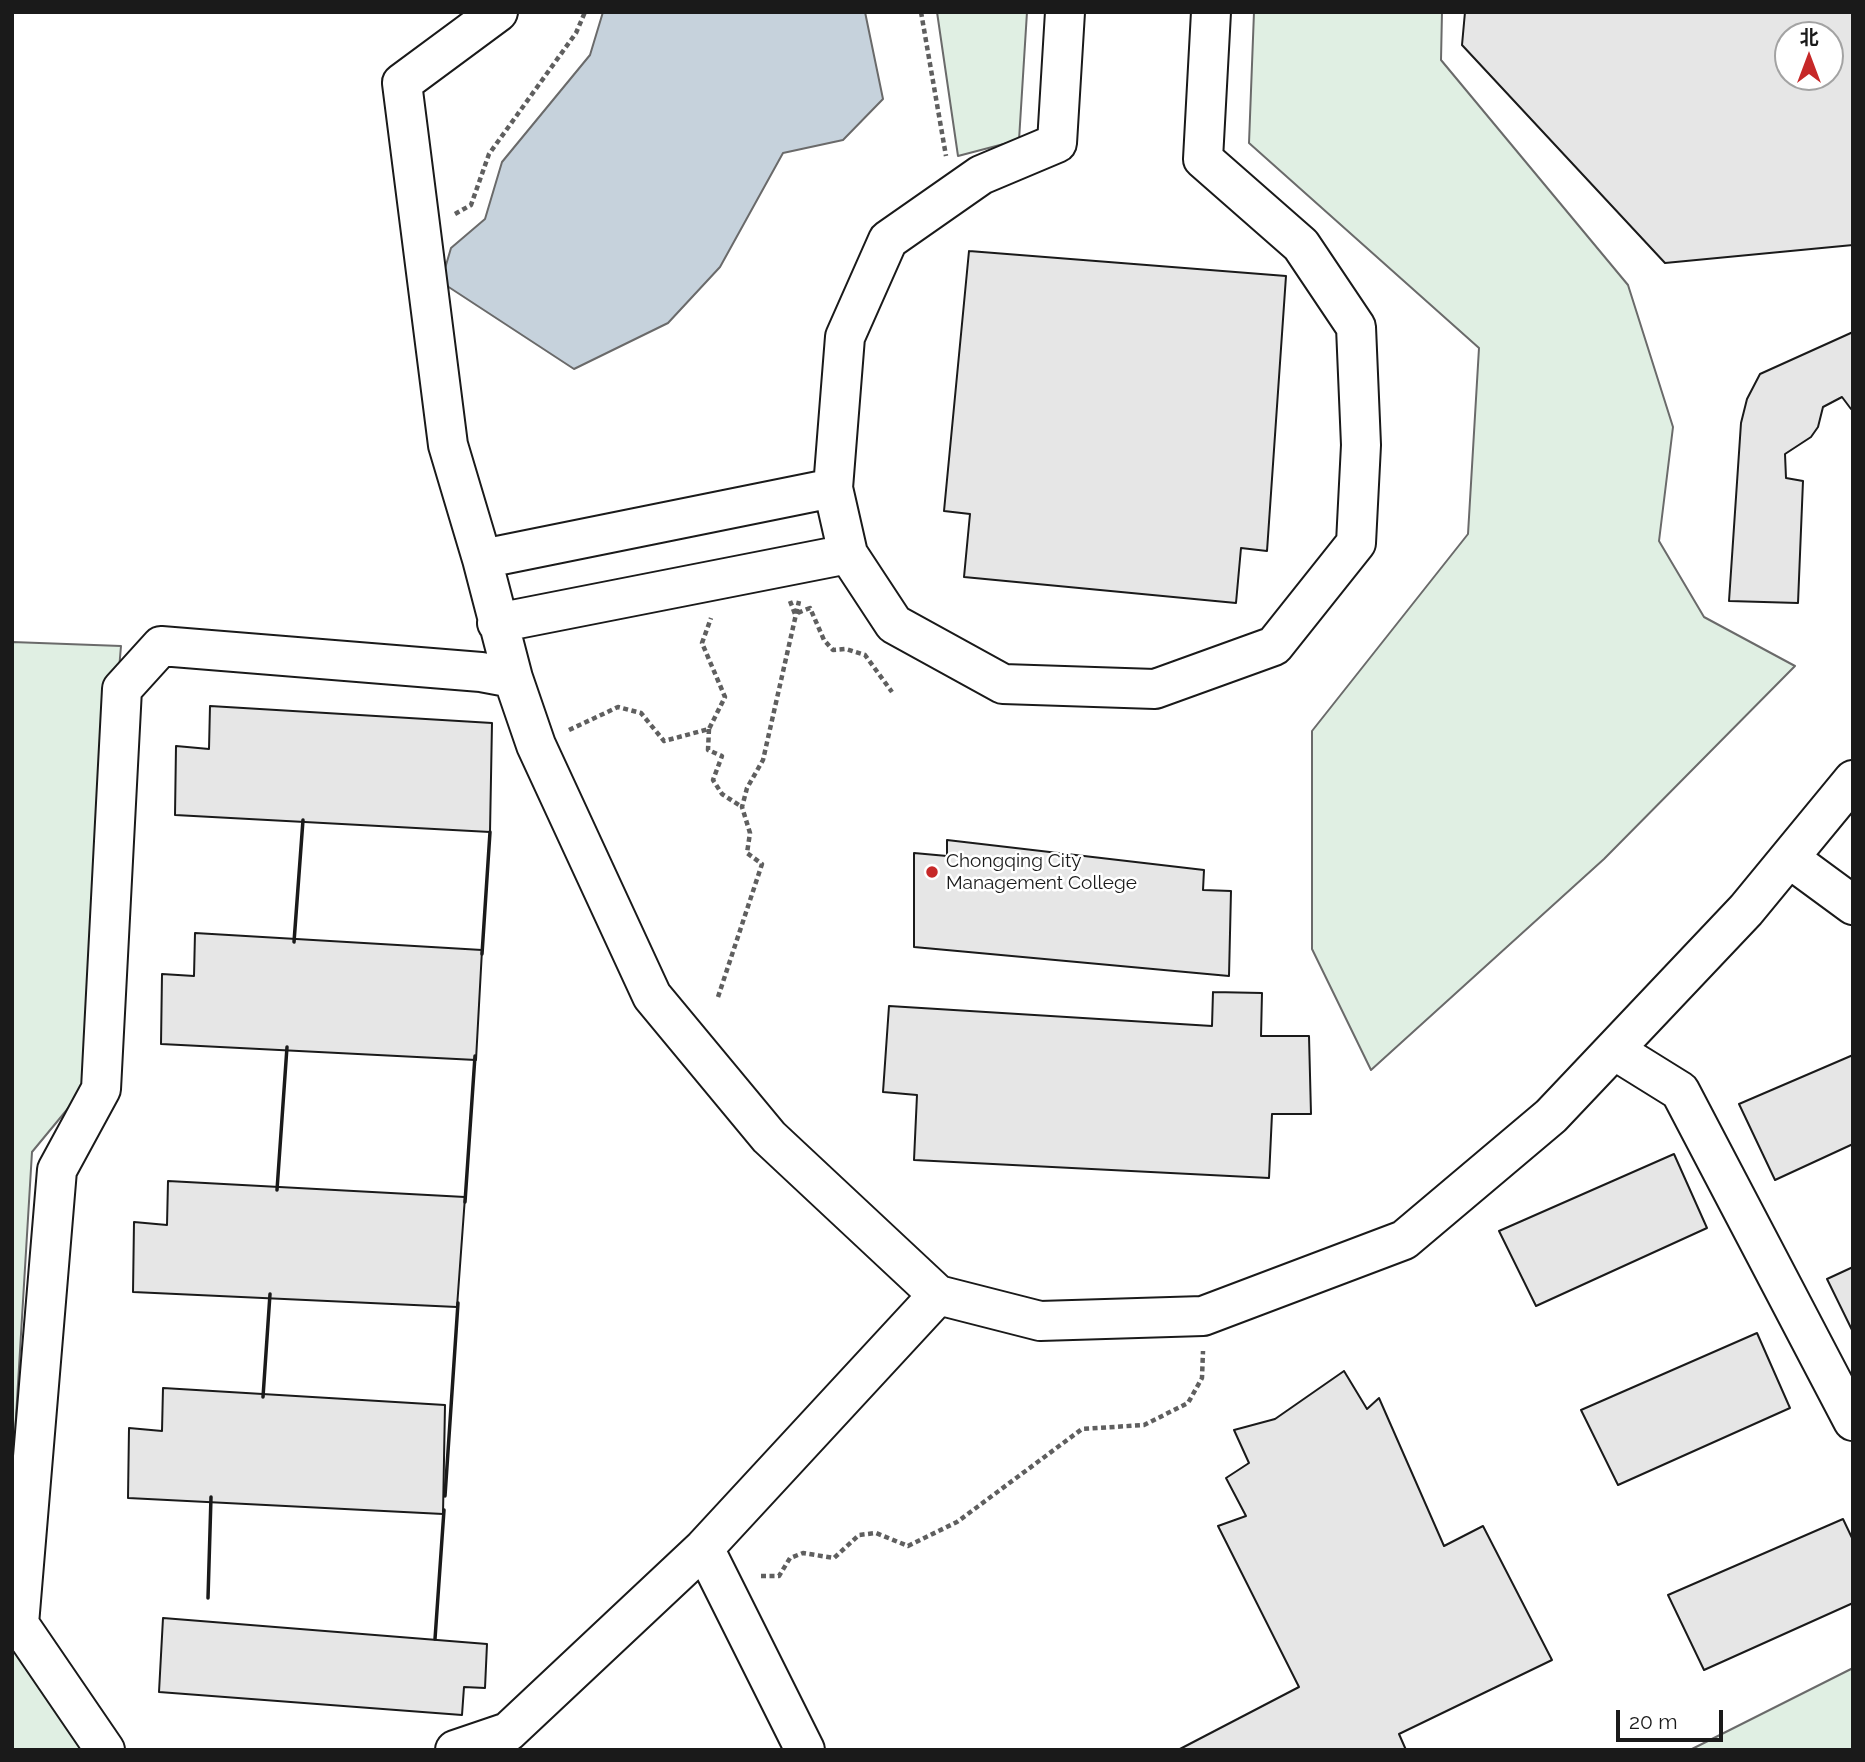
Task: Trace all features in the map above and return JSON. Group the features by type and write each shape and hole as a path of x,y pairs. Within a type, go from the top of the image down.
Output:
{"street":[{"path":"498,12 402,83 448,446 482,559 513,678 536,745 652,996 769,1137 938,1295 1040,1321 1203,1315 1404,1240 1551,1116 1746,911 1853,780"},
{"path":"1065,12 1056,143 981,175 888,240 845,337 833,488 848,554 894,624 1003,684 1155,689 1274,646 1356,543 1361,446 1356,327 1301,245 1203,159 1212,12"},
{"path":"482,559 833,488"},
{"path":"497,623 848,554"},
{"path":"105,1750 19,1624 57,1170 101,1089 122,689 160,646 481,672 513,678"},
{"path":"1789,858 1853,905"},
{"path":"1614,1050 1680,1091 1853,1421"},
{"path":"455,1750 512,1741 707,1555 938,1295"},
{"path":"707,1555 805,1750"}],"path":[{"path":"421,232 471,205 489,154 576,33 585,12"},
{"path":"920,12 953,195"},
{"path":"718,997 762,864 747,853 750,833 743,807 747,788 763,760 795,614 792,565"},
{"path":"792,565 795,614"},
{"path":"724,579 702,643 725,697 709,729 708,750 722,756 713,780 722,794 743,807"},
{"path":"795,614 810,608 824,640 833,650 846,649 866,655 892,692"},
{"path":"536,745 618,707 641,713 664,741 709,729"},
{"path":"707,1555 766,1577 779,1576 790,1558 803,1553 834,1558 859,1535 876,1533 908,1546 957,1522 1082,1429 1144,1425 1188,1403 1202,1378 1203,1315"}],"green space":[{"path":"937,12 1027,12 1019,140 958,156"},
{"path":"1254,12 1442,12 1441,60 1628,285 1673,427 1659,541 1704,617 1795,666 1604,859 1371,1070 1312,949 1312,731 1468,534 1479,348 1249,143"},
{"path":"12,642 121,646 84,1080 70,1106 32,1152 12,1483"},
{"path":"12,1642 93,1750 12,1750"},
{"path":"1853,1668 1853,1750 1690,1750"}],"shaded area":[{"path":"603,12 865,12 883,99 843,140 783,153 720,267 668,323 574,369 441,282 451,248 485,219 502,162 590,55"}],"building":[{"path":"1465,12 1853,12 1853,245 1665,263 1462,45"},
{"path":"969,251 1286,276 1267,551 1241,548 1236,603 964,577 970,514 944,511"},
{"path":"1853,332 1853,408 1851,409 1842,397 1823,407 1818,427 1811,437 1785,454 1786,478 1803,481 1798,603 1729,601 1741,423 1747,399 1760,374"},
{"path":"210,706 492,723 490,832 175,815 176,746 209,749"},
{"path":"947,840 1204,870 1203,890 1231,891 1229,976 914,947 914,853 947,856"},
{"path":"195,933 482,950 476,1060 161,1044 162,974 194,976"},
{"path":"1213,992 1262,993 1261,1036 1309,1036 1311,1114 1272,1114 1269,1178 914,1160 917,1095 883,1092 889,1006 1212,1026"},
{"path":"1853,1055 1853,1144 1775,1180 1739,1104"},
{"path":"1674,1154 1707,1228 1536,1306 1499,1231"},
{"path":"168,1181 465,1197 457,1307 133,1292 134,1222 167,1225"},
{"path":"1853,1267 1853,1332 1827,1279"},
{"path":"1757,1333 1790,1408 1618,1485 1581,1410"},
{"path":"1344,1371 1367,1409 1379,1398 1444,1546 1483,1526 1552,1660 1399,1734 1406,1750 1178,1750 1299,1687 1218,1526 1246,1516 1226,1478 1249,1463 1234,1430 1275,1419"},
{"path":"163,1388 445,1405 443,1514 128,1498 129,1428 162,1431"},
{"path":"1843,1519 1853,1540 1853,1603 1704,1670 1668,1595"},
{"path":"163,1618 487,1644 485,1688 464,1687 462,1715 159,1692"}],"wall":[{"path":"294,942 303,820"},
{"path":"482,954 490,832"},
{"path":"277,1190 287,1047"},
{"path":"465,1202 475,1056"},
{"path":"263,1397 270,1294"},
{"path":"445,1496 458,1303"},
{"path":"208,1598 211,1497"},
{"path":"435,1639 444,1510"}],"place":[{"name":"Chongqing City Management College","path":"932,872"}]}
